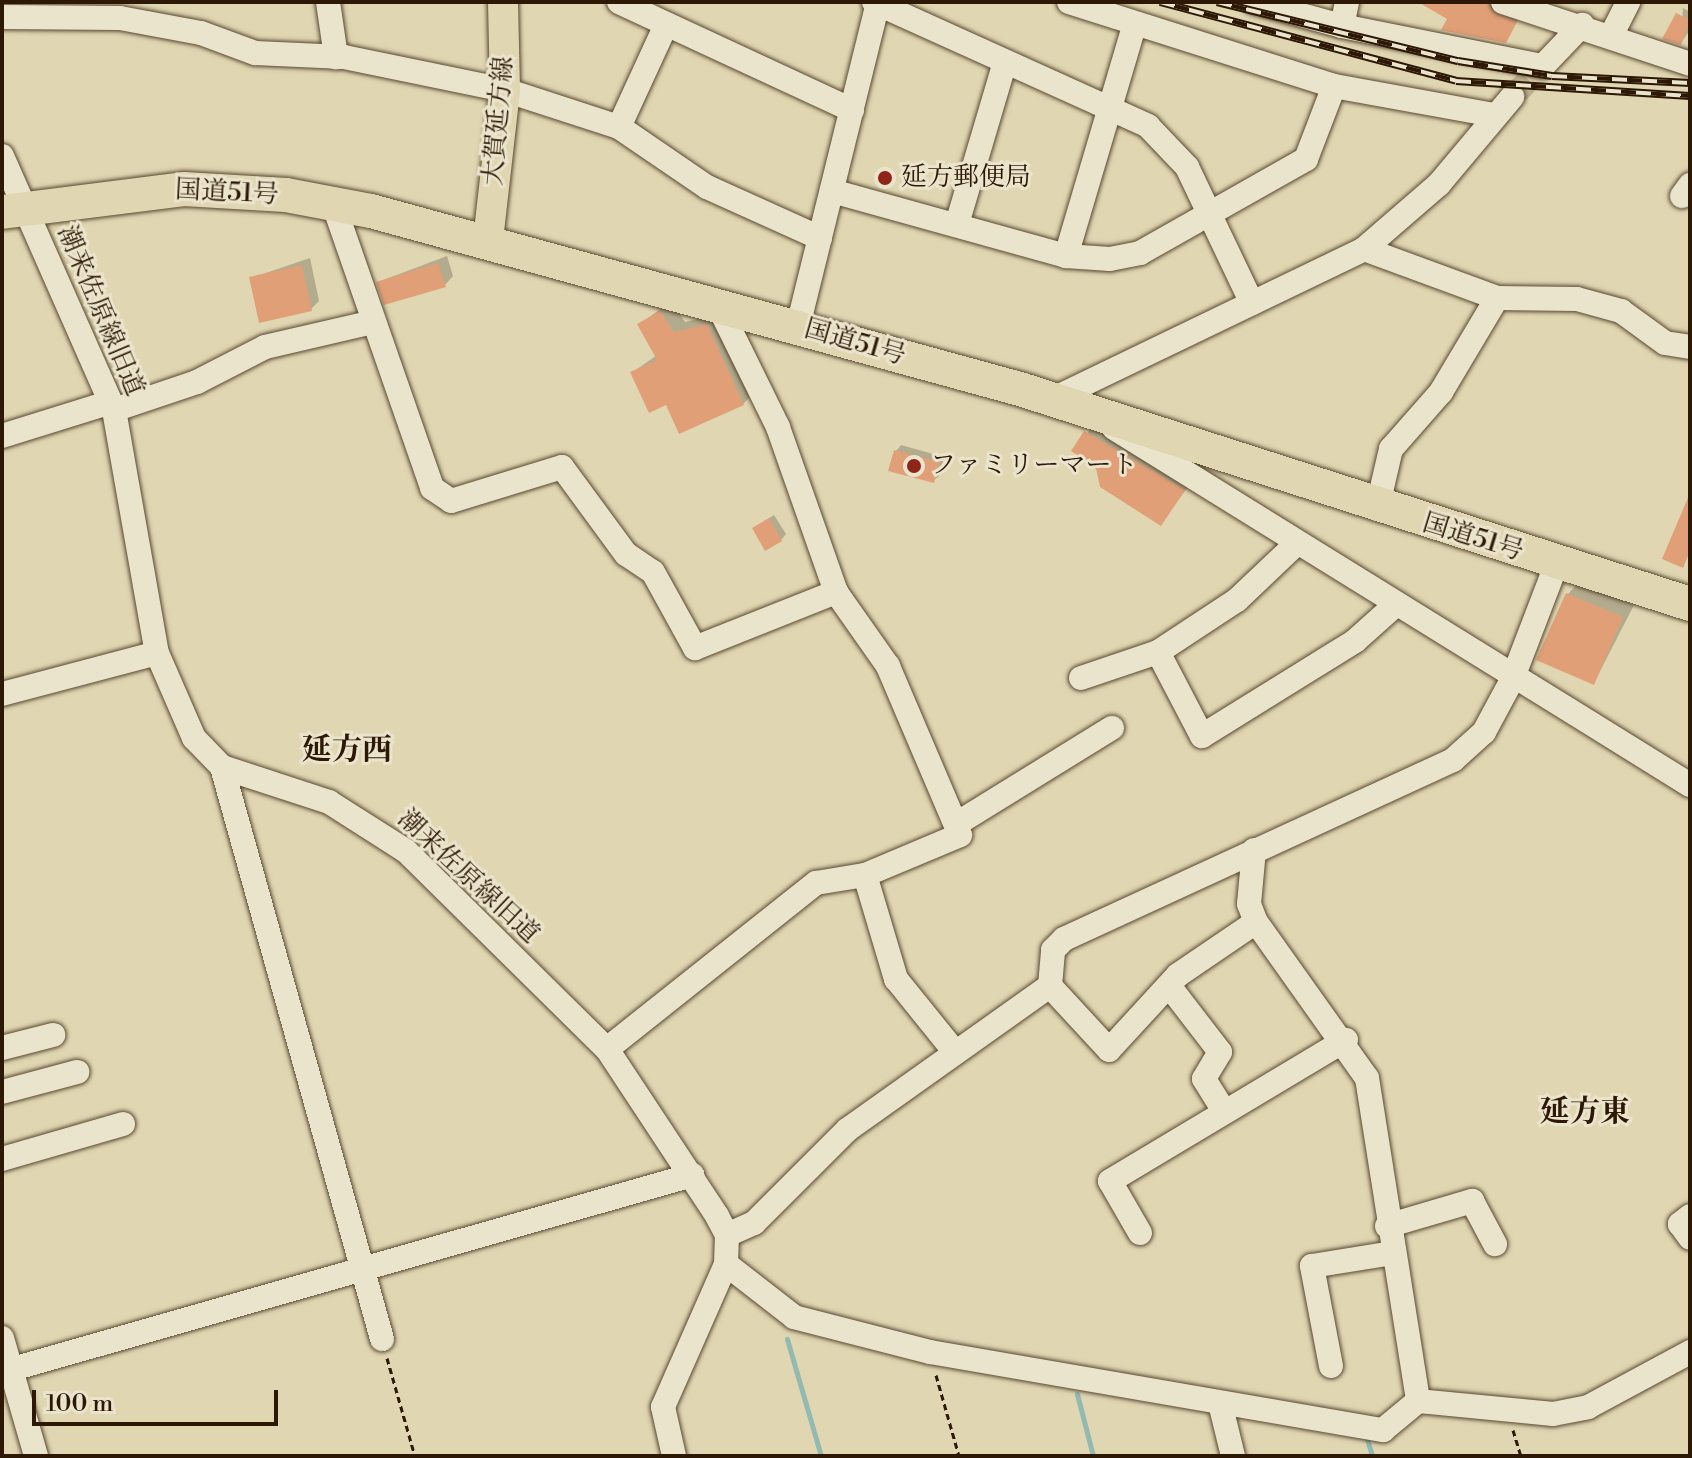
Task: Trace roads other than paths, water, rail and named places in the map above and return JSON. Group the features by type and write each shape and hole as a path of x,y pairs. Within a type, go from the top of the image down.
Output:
{"highway":[{"name":"国道51号","path":"13,210 184,189 333,203 488,240 1053,399 1377,509 1690,604"}],"main road":[{"name":"大賀延方線","path":"488,240 505,90 503,2"}],"street":[{"path":"328,2 336,57"},
{"path":"619,2 852,110"},
{"path":"1069,2 1134,26 1334,86 1494,115"},
{"path":"1254,2 1342,26 1543,66 1582,25"},
{"path":"1342,26 1347,2"},
{"path":"1503,2 1532,6 1690,64"},
{"path":"1612,34 1628,2"},
{"path":"798,326 877,3 1109,106 1171,145 1212,214 1252,303"},
{"path":"2,17 74,9 201,33 255,53 336,57 505,90 619,127 707,187 820,238"},
{"path":"619,127 666,25"},
{"path":"1066,256 1134,26"},
{"path":"957,224 1005,62"},
{"path":"832,191 1066,256 1140,253 1306,159 1334,86"},
{"path":"1053,399 1364,249 1439,184 1512,97"},
{"name":"潮来佐原線旧道","path":"2,156 13,210 112,406 157,653 182,718 222,767 329,802 382,831 607,1049 692,1175 727,1235"},
{"path":"333,203 369,323 432,488 451,501 562,467 626,554 653,572 695,648 836,592"},
{"path":"1364,249 1497,298 1577,299 1621,311 1665,343 1690,347"},
{"path":"1377,509 1391,449 1441,392 1497,298"},
{"path":"607,1049 816,883 865,875 960,835 958,823 888,666 836,592 778,427 717,303"},
{"path":"2,436 197,382 265,347 369,323"},
{"path":"1086,410 1294,546 1690,785"},
{"path":"1081,678 1158,652 1237,600 1294,546"},
{"path":"1256,922 1170,987 1109,1050 1050,986 1053,950 1064,939 1453,760 1484,732 1512,680 1557,563"},
{"path":"1158,652 1202,736 1355,641 1393,607"},
{"path":"2,694 157,653"},
{"path":"958,823 1112,728"},
{"path":"222,767 382,1339"},
{"path":"1254,850 1249,904 1256,922 1346,1040 1367,1078 1387,1226 1418,1401"},
{"path":"865,875 896,979 955,1052"},
{"path":"674,1456 663,1407 667,1388 726,1264 727,1235 754,1223 812,1159 955,1052 1050,986"},
{"path":"1170,987 1220,1052 1204,1079 1223,1109"},
{"path":"2,1048 53,1035"},
{"path":"1140,1233 1110,1181 1223,1109 1346,1040"},
{"path":"2,1092 77,1072"},
{"path":"2,1159 123,1124"},
{"path":"6,1371 692,1175"},
{"path":"1387,1226 1472,1201 1495,1244"},
{"path":"1690,1216 1680,1224 1690,1238"},
{"path":"1331,1366 1312,1266 1392,1253"},
{"path":"726,1264 794,1317 930,1352 1383,1430 1418,1401 1507,1411 1588,1407 1690,1352"},
{"path":"2,1338 6,1371 36,1456"},
{"path":"1220,1403 1233,1456"}],"waterway":[{"path":"787,1339 821,1456"},
{"path":"1077,1394 1093,1456"},
{"path":"1366,1436 1372,1456"}],"tunnel":[{"path":"1512,97 1543,66"}],"railway":[{"path":"1160,2 1456,81 1690,96"},
{"path":"1217,2 1458,61 1552,76 1690,83"}],"place":[{"name":"延方郵便局","path":"885,178"},
{"name":"ファミリーマート","path":"914,466"}],"district":[{"name":"延方西","path":"347,750"},
{"name":"延方東","path":"1585,1112"}]}
